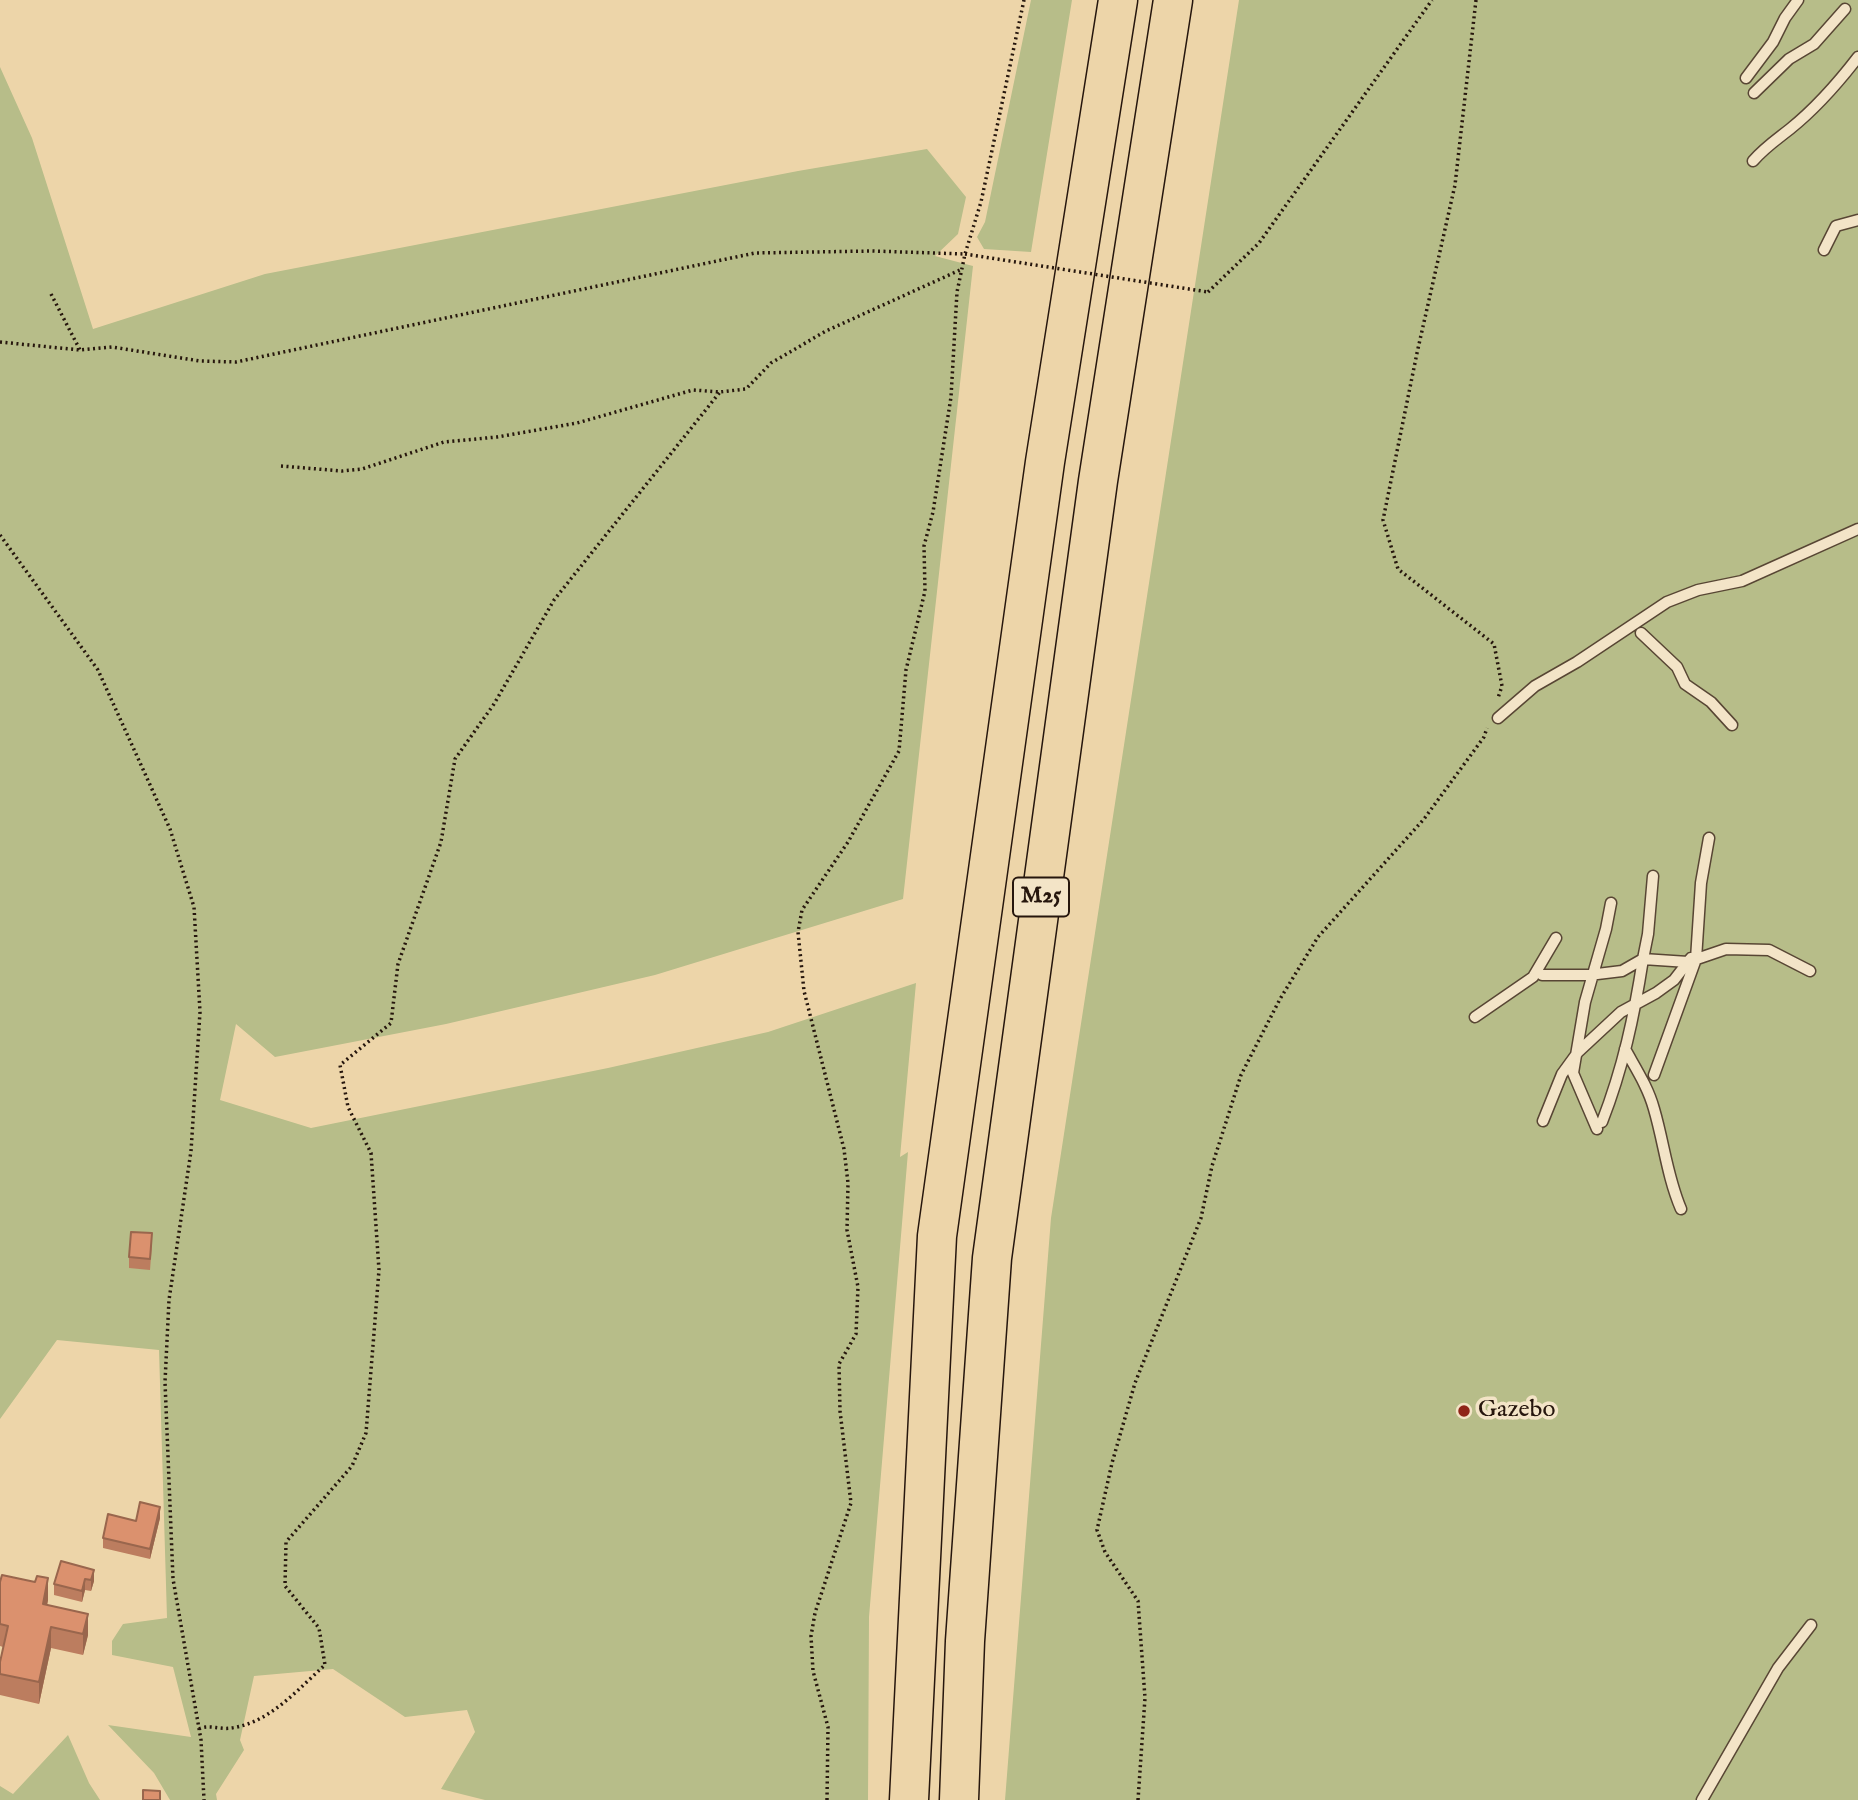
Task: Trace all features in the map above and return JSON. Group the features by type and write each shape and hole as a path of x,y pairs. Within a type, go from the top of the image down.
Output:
{"highway":[{"name":"M25","path":"909,1800 937,1236 1045,462 1118,0"},
{"name":"M25","path":"959,1800 965,1641 992,1258 1098,481 1173,0"}],"lane":[{"path":"1746,78 1773,42 1798,0"},
{"path":"1754,93 1789,59 1814,44 1845,9"},
{"path":"1753,161 1768,144 1790,129 1830,92 1858,57"},
{"path":"1824,250 1836,226 1858,220"},
{"path":"1493,721 1535,686 1577,662 1667,602 1698,590 1742,581 1858,529"},
{"path":"1641,633 1677,667 1685,684 1711,702 1732,725"},
{"path":"1654,1075 1694,957 1701,883 1709,838"},
{"path":"1611,903 1606,929 1591,975 1573,1073 1599,1126 1625,1049 1636,1004 1648,934 1653,876"},
{"path":"1475,1017 1533,977 1556,937"},
{"path":"1542,975 1591,975 1622,971 1643,959 1694,957 1726,949 1769,950 1810,971"},
{"path":"1543,1121 1562,1074 1578,1052 1620,1012 1674,980 1694,957"},
{"path":"1625,1049 1643,1080 1654,1109 1670,1183 1681,1209"},
{"path":"1702,1800 1778,1668 1811,1625"}],"path":[{"path":"827,1800 828,1727 813,1671 811,1636 815,1613 851,1503 840,1411 839,1364 856,1334 858,1287 847,1230 848,1183 844,1149 804,990 798,932 803,910 848,842 899,751 906,670 925,591 924,546 933,512 951,397 957,292 981,202 1024,0"},
{"path":"0,342 80,350 112,347 200,361 236,362 755,253 872,251 965,254 1208,292 1259,243 1432,0"},
{"path":"1476,0 1455,185 1383,520 1398,569 1494,644 1502,685 1498,698"},
{"path":"281,466 342,471 362,469 444,442 498,437 577,423 693,390 720,392 746,389 771,363 826,331 961,270"},
{"path":"51,294 80,350"},
{"path":"199,1729 232,1728 267,1717 325,1665 319,1628 285,1586 286,1542 352,1465 366,1433 379,1270 371,1153 348,1107 340,1065 391,1023 397,964 441,842 455,759 494,704 554,600 720,392"},
{"path":"0,535 98,670 170,829 194,907 200,1012 191,1151 169,1300 164,1382 173,1579 199,1729 204,1800"},
{"path":"1138,1800 1145,1698 1138,1601 1105,1552 1097,1530 1135,1382 1201,1218 1212,1166 1241,1075 1280,999 1318,937 1424,819 1493,721"}],"green space":[{"path":"1031,0 1072,0 1031,252 984,249 977,237 985,222"},
{"path":"1239,0 1858,0 1858,1800 1005,1800 1051,1218"},
{"path":"0,67 32,138 93,329 265,274 798,171 927,149 966,197 958,234 935,256 973,266 903,899 655,975 446,1024 275,1057 236,1024 220,1100 311,1128 608,1068 768,1032 916,983 900,1157 908,1152 869,1617 868,1800 485,1800 441,1789 475,1732 467,1710 405,1717 333,1669 254,1676 240,1740 244,1750 216,1794 217,1800 170,1800 154,1773 108,1725 191,1737 173,1667 112,1655 112,1641 123,1624 167,1618 159,1350 57,1340 0,1419"},
{"path":"68,1735 89,1783 100,1800 0,1800 0,1786 13,1794"}],"building":[{"path":"131,1232 152,1233 150,1259 129,1257"},
{"path":"140,1502 160,1507 150,1549 103,1538 108,1514 136,1521"},
{"path":"61,1561 94,1570 91,1580 85,1579 82,1591 54,1584"},
{"path":"2,1575 35,1582 37,1576 48,1578 43,1604 88,1614 83,1634 51,1627 39,1682 0,1674 8,1626 0,1624"},
{"path":"143,1790 160,1791 160,1800 143,1800"}],"place":[{"name":"Gazebo","path":"1464,1411"}]}
